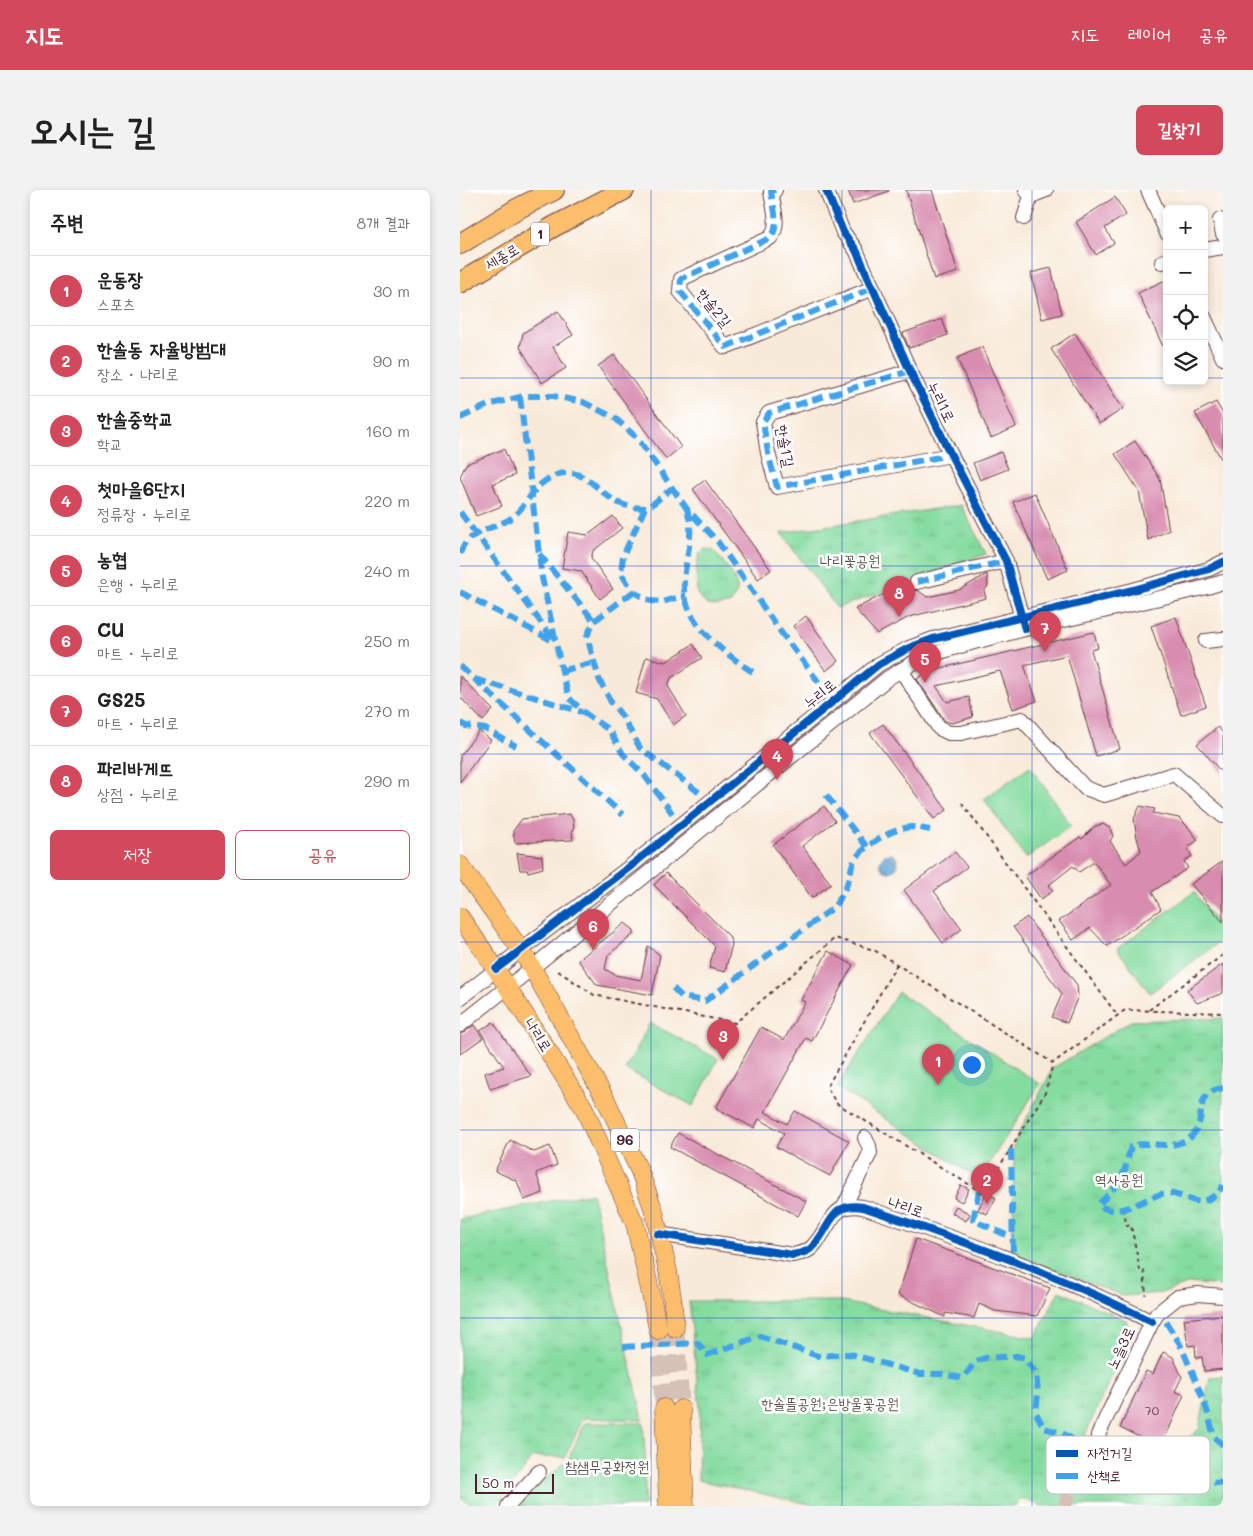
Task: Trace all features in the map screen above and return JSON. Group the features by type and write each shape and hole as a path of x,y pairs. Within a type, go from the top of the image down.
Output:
{"highway":[{"path":"460,234 554,190"},
{"name":"1","path":"460,244 515,210 554,190"},
{"name":"세종로","path":"460,283 553,227 624,190"},
{"path":"460,292 553,227"}],"main road":[{"name":"나리로","path":"460,864 532,968 606,1100 640,1172 654,1211 668,1271 667,1329 650,1290 635,1224 584,1108 496,969 460,917"},
{"path":"664,1408 668,1506"},
{"path":"681,1409 685,1506"}],"street":[{"name":"한솔2길","path":"775,190 771,192 776,225 775,233 770,238 681,279 680,291 725,347 873,288"},
{"name":"누리1로","path":"826,190 843,232 856,250 910,371 1006,561 1023,623"},
{"path":"1024,218 1028,193 1046,190"},
{"path":"1148,190 1163,224"},
{"path":"1220,220 1223,234"},
{"path":"1208,249 1223,247"},
{"path":"1208,326 1223,358"},
{"name":"한솔1길","path":"910,371 769,413 763,422 768,453 777,487 951,455"},
{"path":"917,582 1006,561"},
{"name":"누리로","path":"460,1025 888,678 912,663 1023,623 1209,569 1223,562"},
{"name":"누리로","path":"460,998 632,865 879,664 909,648 933,639 1207,588 1223,582"},
{"path":"1206,641 1223,638"},
{"path":"901,670 939,728 961,734 1022,720 1085,788 1104,796 1174,774 1223,816"},
{"path":"658,1234 793,1255 804,1253 814,1246 835,1214 844,1207 870,1153 865,1138"},
{"name":"나리로","path":"844,1207 853,1205 863,1207 1023,1264 1152,1322"},
{"name":"노을3로","path":"1098,1435 1157,1314 1178,1297 1198,1294 1223,1296"},
{"path":"508,1506 539,1472"}],"path":[{"path":"962,803 1117,1016"},
{"path":"558,971 594,995 735,1023 835,938 874,950 1053,1063"},
{"path":"1148,1010 1223,955"},
{"path":"897,964 827,1087 836,1103 983,1193 1046,1093 1053,1063 1125,1010 1223,1014"},
{"path":"1123,1209 1127,1226 1131,1226 1140,1270 1144,1270 1146,1295"}],"green space":[{"name":"나리꽃공원","path":"961,505 986,554 837,608 781,533"},
{"path":"706,549 713,550 729,569 735,581 737,592 731,603 718,606 707,605 697,594 696,572 699,554"},
{"path":"1030,766 1071,826 1026,858 984,799"},
{"path":"1194,892 1223,932 1223,939 1150,993 1117,949"},
{"path":"898,992 1040,1084 979,1179 837,1087"},
{"name":"역사공원","path":"1223,1018 1223,1286 1190,1283 1161,1293 1124,1296 1013,1254 1014,1143 1053,1068 1131,1021"},
{"path":"650,1023 718,1059 693,1106 625,1069"},
{"path":"592,1193 643,1420 583,1418 565,1457 533,1457 496,1506 474,1506 460,1498 460,1219"},
{"name":"한솔뜰공원;은방울꽃공원","path":"1059,1291 1126,1320 1131,1334 1085,1435 1087,1436 1046,1436 1046,1494 1210,1494 1210,1436 1191,1436 1199,1429 1210,1377 1223,1376 1223,1506 1042,1506 1020,1498 1017,1506 819,1506 698,1480 700,1408 689,1301 836,1301 1035,1338"},
{"name":"참샘무궁화정원","path":"585,1423 643,1423 646,1466 644,1506 514,1506 568,1460"}],"water":[{"path":"885,854 893,854 898,859 896,870 885,872 880,867 880,859"}],"building":[{"path":"848,190 889,190 889,191 853,204"},
{"path":"906,190 932,190 958,272 934,279"},
{"path":"1115,197 1126,215 1105,228 1114,243 1096,255 1076,222"},
{"path":"1051,268 1062,314 1042,319 1031,273"},
{"path":"1163,281 1163,346 1138,293"},
{"path":"558,311 573,335 553,347 566,368 542,383 520,347 523,333"},
{"path":"942,319 948,335 909,348 903,333"},
{"path":"1075,333 1123,409 1099,424 1051,349"},
{"path":"982,347 1016,427 991,438 957,358"},
{"path":"614,355 681,447 666,459 598,366"},
{"path":"1216,402 1223,414 1223,462 1195,413"},
{"path":"1135,441 1160,479 1169,530 1148,540 1139,491 1115,454"},
{"path":"504,449 515,475 493,484 502,506 476,516 460,477 466,464"},
{"path":"1001,452 1008,469 980,480 973,463"},
{"path":"705,480 771,570 758,579 693,489"},
{"path":"1035,493 1068,570 1047,579 1013,502"},
{"path":"613,516 622,528 593,551 591,558 613,589 600,599 581,571 562,568 568,532 588,535"},
{"path":"987,574 988,586 984,591 986,598 909,617 877,634 855,609 882,595 910,588 919,591 927,597 959,590"},
{"path":"806,616 838,661 826,671 793,626"},
{"path":"1176,617 1206,706 1181,715 1151,626"},
{"path":"1094,632 1098,648 1091,650 1120,749 1096,756 1067,655 1024,665 1037,701 1013,709 1000,671 936,686 947,702 969,697 973,717 952,723 945,721 917,679 928,671"},
{"path":"693,644 702,658 671,678 668,686 686,716 673,725 657,699 636,693 646,657 666,662"},
{"path":"460,676 493,710 483,721 460,697"},
{"path":"883,724 947,810 934,819 870,733"},
{"path":"1218,727 1223,733 1223,774 1197,744"},
{"path":"479,731 491,740 460,782 460,756"},
{"path":"824,806 835,821 802,846 831,884 812,898 773,845"},
{"path":"1140,806 1155,809 1153,813 1179,818 1188,827 1198,840 1187,848 1192,856 1184,861 1188,868 1152,892 1161,909 1107,946 1090,928 1073,940 1059,921 1111,885 1094,862 1079,872 1073,866 1049,885 1053,891 1041,899 1025,876 1080,837 1082,839 1095,826 1103,824 1110,828 1113,836 1110,841 1126,864 1141,851 1134,819"},
{"path":"570,814 573,820 573,840 515,843 513,831 522,819"},
{"path":"955,852 967,867 934,891 962,929 943,943 904,890"},
{"path":"517,853 542,856 543,868 528,872 527,870 520,870"},
{"path":"1223,861 1223,922 1191,884"},
{"path":"666,873 729,936 732,944 725,972 709,968 715,946 654,885"},
{"path":"1027,917 1077,985 1078,996 1067,1023 1052,1017 1062,994 1013,927"},
{"path":"625,923 634,930 634,934 608,955 605,969 615,975 641,980 648,946 660,955 652,995 597,985 578,960"},
{"path":"828,951 853,965 812,1041 806,1038 765,1112 787,1124 795,1111 849,1141 830,1176 776,1147 784,1133 759,1119 754,1128 716,1108 761,1027 784,1040 805,1002 801,1000"},
{"path":"1223,964 1223,993 1197,1003 1187,990"},
{"path":"493,1022 531,1076 490,1089 485,1073 504,1067 480,1031"},
{"path":"474,1025 483,1038 460,1054 460,1034"},
{"path":"678,1133 806,1201 798,1216 670,1147"},
{"path":"510,1140 534,1152 550,1146 557,1165 536,1173 543,1193 524,1200 517,1181 495,1171"},
{"path":"961,1185 969,1189 962,1202 954,1198"},
{"path":"986,1193 996,1198 987,1214 978,1210"},
{"path":"956,1206 970,1214 966,1221 952,1213"},
{"path":"916,1239 1050,1288 1037,1316 995,1311 979,1304 974,1318 945,1313 945,1317 898,1295"},
{"path":"1223,1315 1223,1369 1204,1371 1202,1357 1196,1358 1195,1345 1188,1346 1184,1319"},
{"path":"1163,1352 1173,1357 1182,1377 1175,1391 1184,1395 1166,1436 1137,1436 1120,1428 1146,1371 1153,1374"}],"tunnel":[{"path":"675,1328 681,1409"},
{"path":"658,1330 664,1408"},
{"path":"1064,1506 1070,1494"}],"marked path":[{"path":"775,190 771,192 776,222 770,238 681,279 680,291 725,347 873,288"},
{"path":"910,371 769,413 763,422 768,453 777,487 951,455"},
{"path":"460,418 488,405 524,396 553,396 583,402 615,418 638,439 687,509 718,542 780,631 827,693"},
{"path":"520,397 542,578 569,698 586,714 609,730 623,754 644,775 675,817"},
{"path":"460,554 468,540 480,532 514,516 540,485 556,475 566,473 583,477 615,501 623,505 635,507 648,508 672,488"},
{"path":"645,508 623,556 621,573 633,592 651,601 662,602 686,595"},
{"path":"687,509 690,520 690,540 684,589 692,615 710,639 756,674"},
{"path":"460,512 553,639"},
{"path":"539,554 594,621"},
{"path":"917,582 1006,561"},
{"path":"460,592 553,641"},
{"path":"633,592 594,621 587,636 599,679 640,748 700,793"},
{"path":"562,671 594,662"},
{"path":"460,666 623,815"},
{"path":"475,679 582,712"},
{"path":"460,723 466,726 485,729 516,746"},
{"path":"826,795 867,847"},
{"path":"673,988 682,997 705,1001 833,908 845,888 855,859 873,842 904,828 913,827 930,830"},
{"path":"1223,1088 1207,1095 1203,1101 1197,1129 1187,1140 1168,1145 1141,1144 1131,1147 1121,1178 1098,1205 1106,1209 1121,1209 1166,1193 1203,1201 1215,1195 1223,1185"},
{"path":"1011,1149 1013,1254"},
{"path":"979,1191 973,1220 1013,1238"},
{"path":"1166,1322 1180,1344 1196,1381 1207,1410 1214,1437 1223,1445"},
{"path":"623,1347 698,1343 707,1355 760,1336 818,1356 850,1354 920,1374 941,1374 963,1378 976,1361 985,1358 1017,1356 1024,1358 1036,1373 1038,1393 1036,1413 1044,1428 1067,1436"},
{"path":"1210,1483 1223,1483"}],"cycle path":[{"path":"826,190 843,232 856,250 910,371 1006,561 1025,629"},
{"path":"496,969 632,865 879,664 909,648 933,639 1133,590 1209,569 1223,562"},
{"path":"658,1234 793,1255 810,1249 838,1212 852,1206 863,1207 1009,1259 1081,1289 1152,1322"}],"place":[{"name":"파리바게뜨","path":"899,617"},
{"name":"GS25","path":"1045,652"},
{"name":"농협","path":"925,683"},
{"name":"첫마을6단지","path":"777,780"},
{"name":"CU","path":"593,950"},
{"name":"한솔중학교","path":"723,1060"},
{"name":"운동장","path":"938,1085"},
{"name":"한솔동 자율방범대","path":"987,1204"}]}
